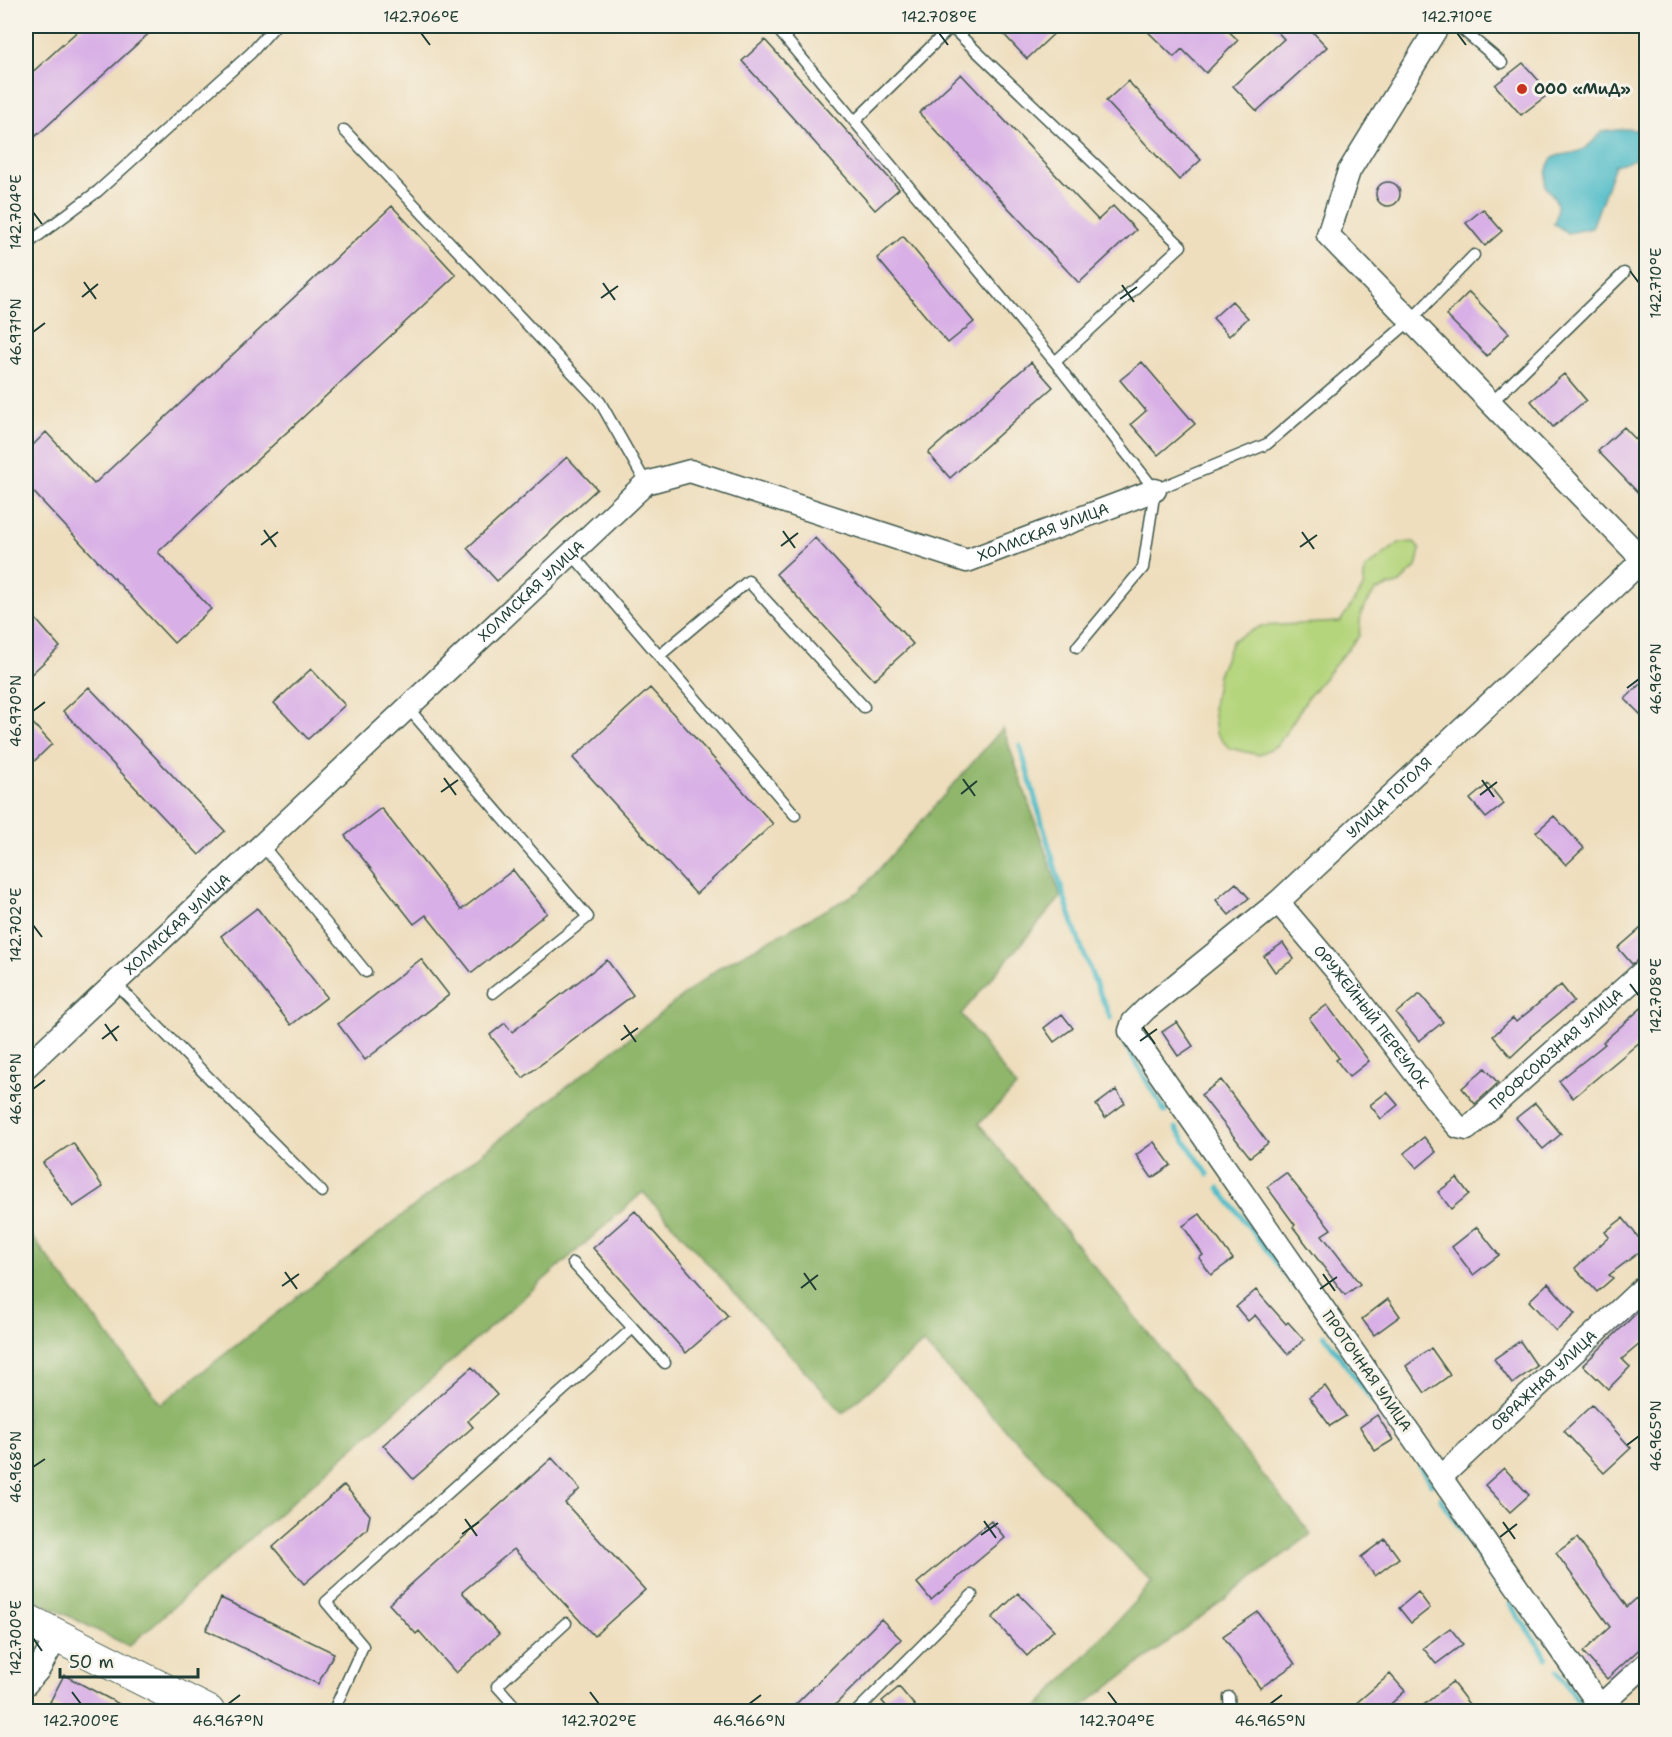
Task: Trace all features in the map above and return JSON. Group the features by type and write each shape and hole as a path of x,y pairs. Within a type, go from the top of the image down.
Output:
{"main road":[{"path":"26,1620 208,1712"}],"street":[{"path":"1438,26 1349,171 1328,235 1490,404 1646,560"},
{"name":"ХОЛМСКАЯ УЛИЦА","path":"26,1067 646,483 690,471 968,561 1155,490"},
{"name":"УЛИЦА ГОГОЛЯ","path":"1130,1031 1133,1022 1146,1009 1278,903 1646,560"},
{"name":"ОРУЖЕЙНЫЙ ПЕРЕУЛОК","path":"1278,903 1339,974 1438,1103 1458,1126 1467,1129"},
{"name":"ПРОФСОЮЗНАЯ УЛИЦА","path":"1467,1129 1647,969"},
{"name":"ПРОТОЧНАЯ УЛИЦА","path":"1130,1031 1602,1708"},
{"name":"ОВРАЖНАЯ УЛИЦА","path":"1441,1477 1647,1285"},
{"path":"26,1684 39,1669 57,1636"},
{"path":"1602,1708 1647,1664"}],"lane":[{"path":"26,244 98,191 251,53 275,26"},
{"path":"775,26 1056,362 1155,490 1143,568 1077,647"},
{"path":"1458,26 1503,63"},
{"path":"855,121 951,27 1181,246 1056,362"},
{"path":"344,130 600,402 646,483"},
{"path":"1155,490 1267,444 1410,321 1474,255"},
{"path":"1490,404 1624,273"},
{"path":"571,553 795,815"},
{"path":"659,656 748,581 864,707"},
{"path":"408,708 588,917 493,993"},
{"path":"262,845 366,972"},
{"path":"115,983 322,1192"},
{"path":"573,1263 664,1363"},
{"path":"333,1712 363,1646 326,1602 633,1328"},
{"path":"856,1712 972,1595"},
{"path":"520,1712 497,1686 566,1623"},
{"path":"1229,1697 1230,1712"}],"green space":[{"path":"1414,542 1420,550 1416,567 1400,583 1375,591 1361,613 1359,636 1309,696 1278,745 1259,755 1229,748 1216,733 1213,707 1218,675 1233,640 1261,626 1340,622 1363,588 1365,569 1399,543"},
{"path":"1003,728 1061,897 961,1014 1016,1087 979,1124 1311,1534 1076,1711 1034,1711 1152,1583 923,1343 843,1413 643,1192 129,1646 26,1595 26,1229 161,1404 720,967 859,892"}],"water":[{"path":"1626,129 1646,131 1646,156 1615,165 1592,228 1568,233 1554,224 1557,204 1545,186 1549,163 1553,158 1580,151 1602,132"}],"building":[{"path":"83,26 157,26 26,145 26,78"},
{"path":"996,26 1062,26 1027,59"},
{"path":"1142,26 1223,26 1238,40 1206,73 1182,49 1174,57"},
{"path":"1272,26 1307,26 1327,47 1257,111 1233,86 1284,39"},
{"path":"765,40 899,189 875,210 742,61"},
{"path":"1523,63 1550,93 1521,115 1495,85"},
{"path":"961,74 1098,220 1113,206 1136,230 1079,283 919,113"},
{"path":"1128,81 1201,160 1179,180 1106,101"},
{"path":"1388,182 1397,185 1400,194 1397,203 1388,206 1379,203 1376,194 1379,185"},
{"path":"392,206 456,275 158,552 211,609 174,643 26,484 26,452 46,432 94,484"},
{"path":"1483,209 1502,231 1485,246 1466,223"},
{"path":"903,236 974,322 948,343 877,258"},
{"path":"1469,292 1509,333 1487,356 1446,315"},
{"path":"1232,301 1248,318 1229,336 1213,318"},
{"path":"1031,362 1053,387 950,478 928,453"},
{"path":"1142,362 1195,424 1158,455 1131,424 1146,411 1120,380"},
{"path":"1564,374 1586,400 1553,427 1531,401"},
{"path":"1624,427 1647,451 1647,502 1598,451"},
{"path":"567,457 597,489 497,581 467,548"},
{"path":"815,538 913,644 874,680 776,574"},
{"path":"26,608 60,647 26,679"},
{"path":"311,669 345,705 308,739 274,703"},
{"path":"1647,677 1647,721 1625,699"},
{"path":"89,687 225,831 199,855 63,711"},
{"path":"650,688 773,824 696,894 573,758"},
{"path":"26,716 52,744 26,769"},
{"path":"1488,784 1504,804 1486,818 1470,799"},
{"path":"381,808 461,910 513,870 547,913 472,973 426,915 414,924 345,836"},
{"path":"1554,816 1584,848 1566,865 1536,832"},
{"path":"1236,883 1249,898 1229,915 1216,900"},
{"path":"257,908 327,997 291,1025 221,936"},
{"path":"1647,923 1647,956 1632,964 1618,948"},
{"path":"1283,943 1294,959 1275,972 1264,956"},
{"path":"421,959 449,995 365,1060 338,1024"},
{"path":"607,960 633,995 523,1078 490,1035 505,1023 512,1032"},
{"path":"1561,985 1574,1001 1530,1037 1511,1057 1493,1036 1513,1018 1516,1022"},
{"path":"1420,994 1443,1022 1419,1041 1396,1013"},
{"path":"1647,1003 1647,1036 1573,1098 1559,1081 1605,1044 1603,1042"},
{"path":"1327,1005 1369,1061 1349,1077 1336,1060 1339,1058 1309,1018"},
{"path":"1062,1014 1073,1028 1054,1042 1044,1028"},
{"path":"1177,1022 1193,1046 1178,1056 1162,1032"},
{"path":"1485,1068 1498,1083 1475,1104 1462,1088"},
{"path":"1221,1080 1268,1143 1250,1157 1201,1095"},
{"path":"1116,1090 1125,1103 1105,1118 1096,1105"},
{"path":"1387,1092 1398,1105 1381,1119 1370,1105"},
{"path":"1535,1103 1561,1134 1543,1149 1516,1118"},
{"path":"1424,1137 1436,1152 1417,1168 1404,1153"},
{"path":"1154,1142 1171,1165 1152,1178 1136,1155"},
{"path":"73,1143 103,1187 73,1207 43,1163"},
{"path":"1286,1173 1331,1229 1322,1235 1360,1284 1345,1295 1293,1227 1295,1225 1267,1187"},
{"path":"1457,1178 1469,1194 1451,1209 1438,1192"},
{"path":"635,1211 728,1316 686,1353 593,1248"},
{"path":"1200,1214 1233,1259 1211,1275 1199,1258 1203,1255 1183,1226"},
{"path":"1623,1218 1646,1247 1609,1275 1613,1278 1597,1292 1575,1268 1609,1237 1605,1232"},
{"path":"1477,1227 1499,1255 1473,1275 1452,1247"},
{"path":"1548,1283 1575,1314 1556,1331 1529,1301"},
{"path":"1256,1290 1286,1324 1288,1322 1304,1340 1288,1354 1255,1315 1248,1321 1236,1307"},
{"path":"1388,1299 1400,1316 1374,1335 1362,1319"},
{"path":"1647,1303 1647,1338 1622,1359 1630,1367 1608,1389 1583,1365"},
{"path":"1520,1341 1537,1366 1512,1384 1494,1359"},
{"path":"1431,1348 1450,1375 1425,1393 1406,1366"},
{"path":"472,1367 497,1395 468,1421 473,1427 413,1479 383,1445"},
{"path":"1325,1386 1346,1416 1330,1426 1309,1397"},
{"path":"1592,1405 1631,1448 1604,1473 1564,1431"},
{"path":"1377,1415 1393,1440 1375,1451 1360,1427"},
{"path":"552,1458 580,1489 565,1503 645,1590 594,1636 514,1549 462,1592 499,1634 456,1673 419,1631 416,1634 389,1604"},
{"path":"1504,1468 1529,1495 1510,1512 1485,1485"},
{"path":"344,1485 370,1515 367,1529 304,1584 273,1547"},
{"path":"991,1521 1005,1538 931,1600 917,1583"},
{"path":"1577,1538 1627,1607 1637,1598 1647,1609 1647,1642 1607,1679 1583,1652 1610,1627 1556,1553"},
{"path":"1385,1539 1399,1558 1375,1576 1361,1557"},
{"path":"1418,1592 1430,1608 1411,1623 1399,1608"},
{"path":"1018,1593 1054,1630 1027,1656 992,1618"},
{"path":"221,1598 334,1653 318,1684 206,1630"},
{"path":"1258,1612 1295,1664 1260,1688 1223,1636"},
{"path":"881,1619 901,1639 828,1712 788,1712"},
{"path":"1450,1628 1463,1644 1436,1664 1423,1648"},
{"path":"1390,1674 1405,1691 1382,1712 1346,1712"},
{"path":"64,1675 134,1712 68,1712 50,1702"},
{"path":"1452,1682 1475,1712 1415,1712"},
{"path":"899,1687 920,1712 891,1712 882,1701"}],"waterway":[{"path":"1020,746 1071,919 1096,986 1111,1018"},
{"path":"1119,1034 1165,1112"},
{"path":"1176,1128 1208,1174"},
{"path":"1219,1188 1295,1287"},
{"path":"1324,1335 1373,1402"},
{"path":"1420,1467 1431,1484"},
{"path":"1440,1498 1499,1588"},
{"path":"1510,1604 1547,1658"},
{"path":"1557,1671 1586,1712"}],"place":[{"name":"ООО «МиД»","path":"1522,89"}]}
